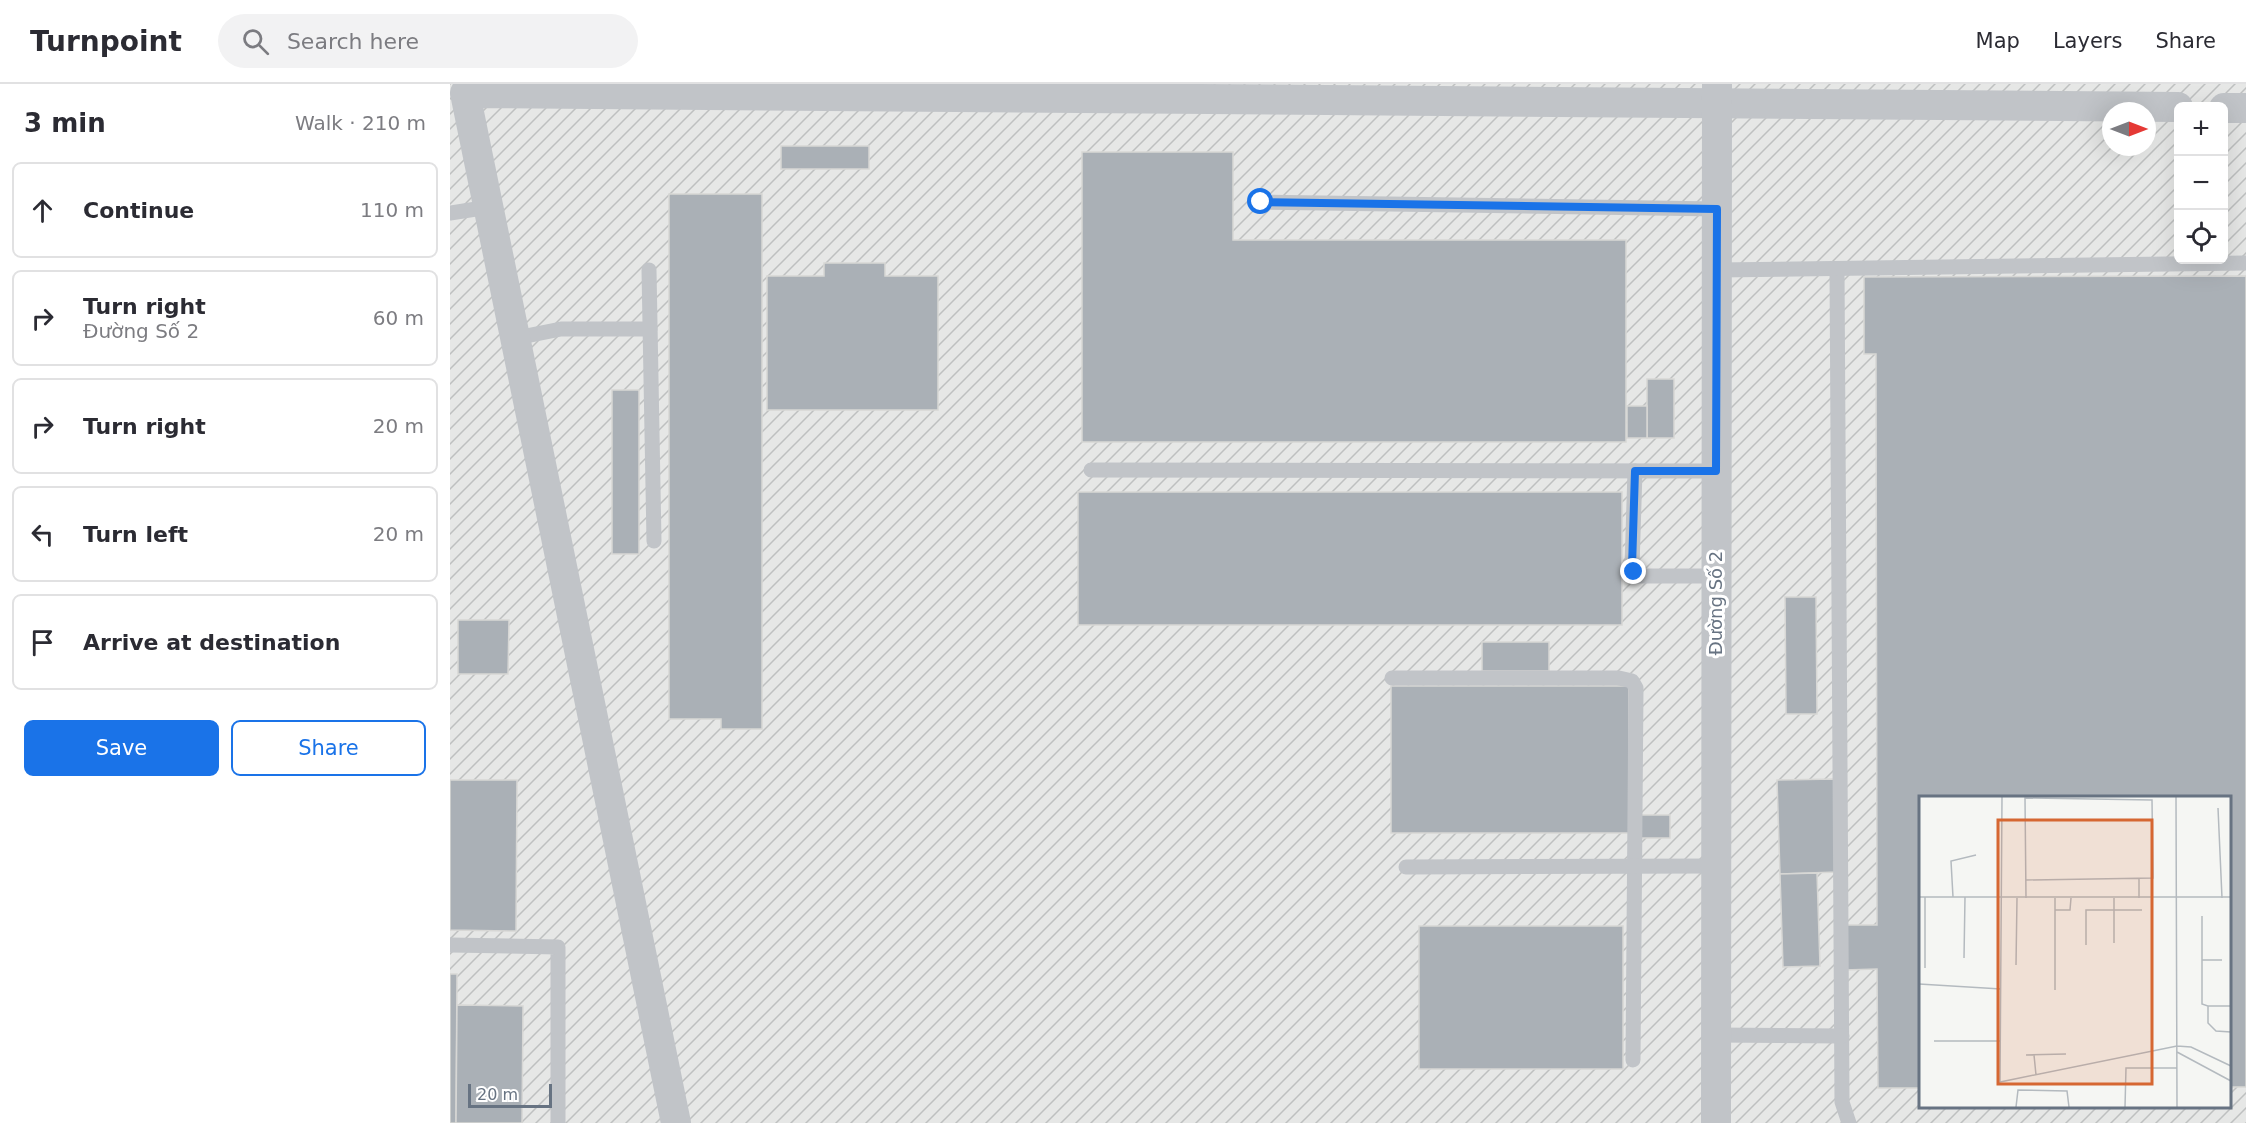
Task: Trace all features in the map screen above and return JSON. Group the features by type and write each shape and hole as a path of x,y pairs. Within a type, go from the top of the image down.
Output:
{"street":[{"path":"676,1123 465,93 746,90 1717,94 2174,107"},
{"name":"Đường Số 2","path":"1716,1123 1717,94"},
{"path":"2228,108 2246,108"}],"lane":[{"path":"1261,202 1717,209"},
{"path":"450,213 489,207"},
{"path":"1717,270 2246,263"},
{"path":"1837,269 1842,1102 1849,1123"},
{"path":"649,270 654,541"},
{"path":"516,338 561,330 650,328"},
{"path":"1091,470 1716,471"},
{"path":"1635,471 1632,567 1634,572 1639,576 1716,576"},
{"path":"1392,678 1619,678 1632,681 1636,687 1633,1060"},
{"path":"1406,867 1716,866"},
{"path":"450,945 558,947 558,1123"},
{"path":"1715,1035 1842,1036"}],"shaded area":[{"path":"450,84 2246,84 2246,1123 450,1123"}],"building":[{"path":"781,146 869,146 869,169 781,169"},
{"path":"1082,152 1233,152 1233,240 1626,240 1626,442 1082,442"},
{"path":"669,194 762,194 762,729 721,729 721,719 669,719"},
{"path":"824,263 885,263 885,276 938,276 938,410 767,410 767,276 824,276"},
{"path":"2246,276 2246,1087 2231,1087 2231,796 1919,796 1919,1088 1878,1088 1877,969 1844,970 1844,925 1877,925 1876,354 1864,354 1864,277"},
{"path":"1647,379 1674,379 1674,438 1647,438"},
{"path":"612,390 639,390 639,554 612,554"},
{"path":"1627,406 1647,406 1647,438 1627,438"},
{"path":"1078,492 1622,492 1622,625 1078,625"},
{"path":"1785,597 1816,597 1817,714 1786,714"},
{"path":"458,620 509,620 508,674 458,674"},
{"path":"1482,642 1549,642 1549,671 1482,671"},
{"path":"1391,686 1629,686 1629,833 1391,833"},
{"path":"1835,779 1837,872 1780,874 1777,780"},
{"path":"450,780 517,780 516,931 450,930"},
{"path":"1640,815 1670,815 1670,838 1640,838"},
{"path":"1817,873 1820,966 1783,967 1780,874"},
{"path":"1419,926 1623,926 1623,1069 1419,1069"},
{"path":"450,974 457,974 456,1123 450,1123"},
{"path":"457,1005 523,1006 522,1123 456,1123"}],"route":[{"path":"1261,202 1717,209 1716,471 1635,471 1632,567 1634,572"}]}
